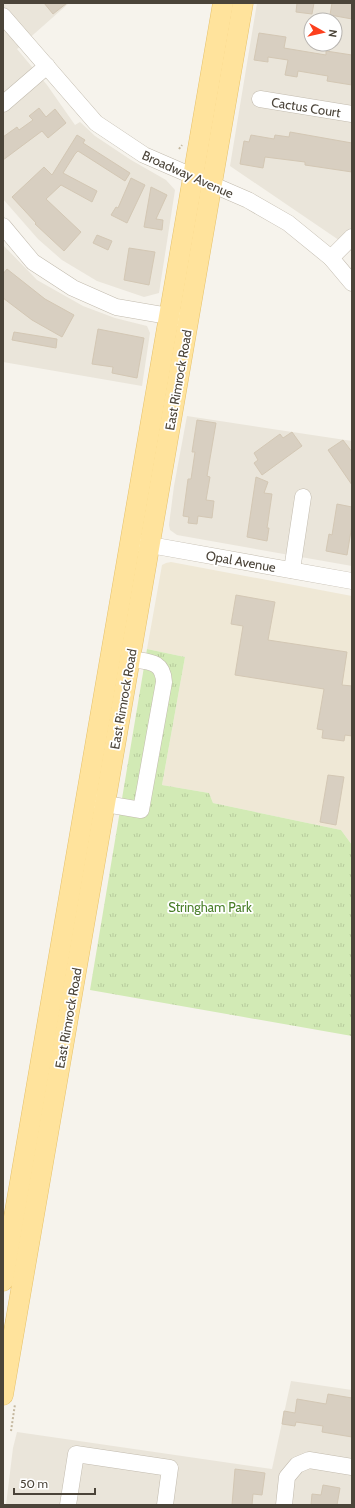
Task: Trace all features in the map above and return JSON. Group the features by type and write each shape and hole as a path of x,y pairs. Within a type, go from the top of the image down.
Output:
{"main road":[{"name":"East Rimrock Road","path":"3,1395 150,545 178,317 193,177 222,3"},
{"name":"East Rimrock Road","path":"3,1281 129,542 178,317 212,185 243,3"}],"street":[{"name":"Broadway Avenue","path":"3,16 96,123 144,156 248,200 288,223 331,258 352,283"},
{"path":"3,104 47,66"},
{"name":"Cactus Court","path":"260,99 352,114"},
{"path":"3,226 33,262 73,288 116,307 178,317"},
{"path":"331,258 352,237"},
{"path":"292,570 303,497"},
{"name":"Opal Avenue","path":"129,542 352,580"},
{"path":"85,800 141,810 164,675 160,668 155,664 130,659"},
{"path":"68,1505 76,1454 170,1468 165,1505"},
{"path":"284,1505 287,1477 297,1465 309,1460 352,1466"}],"shaded area":[{"path":"3,3 69,3 17,49 47,85 75,125 80,122 95,136 131,160 166,180 175,190 159,293 144,297 97,281 62,260 38,239 3,199"},
{"path":"257,3 352,3 352,249 230,166"},
{"path":"3,245 37,280 83,306 115,318 147,326 150,333 142,386 3,362"},
{"path":"187,416 352,441 352,566 177,535 170,530 169,525 174,486"},
{"path":"171,562 352,596 352,845 341,830 213,803 209,793 162,785 185,657 147,649 162,565"},
{"path":"291,1381 352,1390 352,1505 6,1505 13,1448 17,1432 272,1469"}],"green space":[{"name":"Stringham Park","path":"147,649 185,657 162,785 209,793 213,803 341,830 352,845 352,1036 90,990"}],"building":[{"path":"44,3 67,3 53,14"},
{"path":"297,3 314,3 312,12 296,12"},
{"path":"332,3 352,3 352,19 343,17 343,12 330,12"},
{"path":"259,33 286,37 284,48 326,55 326,52 332,52 352,55 352,85 327,81 328,76 298,71 297,77 285,75 288,60 268,57 268,62 254,60"},
{"path":"39,108 46,117 55,109 66,123 48,138 42,131 3,160 3,137 17,127 19,130 33,120 29,116"},
{"path":"290,132 352,143 352,172 305,165 305,162 265,157 263,168 240,164 244,141 249,142 251,135 274,139 275,135 289,137"},
{"path":"77,135 85,140 83,143 130,173 125,181 78,151 75,154 63,173 97,191 92,202 61,185 46,199 81,232 64,251 35,224 36,223 12,197 44,167 52,175"},
{"path":"131,178 145,185 127,223 111,215 116,207 118,208"},
{"path":"151,187 167,195 156,219 163,220 162,230 144,227"},
{"path":"97,235 112,241 108,250 93,243"},
{"path":"129,248 155,252 149,285 124,280"},
{"path":"7,269 45,299 74,315 62,337 32,320 3,298 3,274"},
{"path":"98,329 144,338 137,378 112,373 113,367 92,364"},
{"path":"14,332 57,339 56,348 12,340"},
{"path":"197,420 216,423 207,476 210,477 206,500 214,501 212,518 198,516 197,524 188,523 189,517 183,516 188,479 191,479 195,452 192,452"},
{"path":"292,432 302,446 262,475 254,463 258,460 254,453 280,434 283,438"},
{"path":"343,440 352,452 352,485 328,450"},
{"path":"256,477 268,482 264,493 272,494 267,528 269,528 267,541 247,537"},
{"path":"337,504 352,507 352,525 347,555 326,551 329,534 332,535"},
{"path":"236,595 275,602 268,640 347,652 342,685 352,686 352,736 345,735 344,741 322,738 323,730 317,729 324,689 235,675 243,626 231,624"},
{"path":"328,775 344,777 336,825 320,822"},
{"path":"328,1394 352,1398 352,1437 322,1432 323,1426 296,1422 295,1426 282,1424 284,1411 295,1413 297,1399 326,1404"},
{"path":"235,1469 265,1473 262,1495 253,1494 252,1505 232,1505"},
{"path":"323,1485 340,1488 337,1505 311,1505 312,1494 321,1495"}]}
